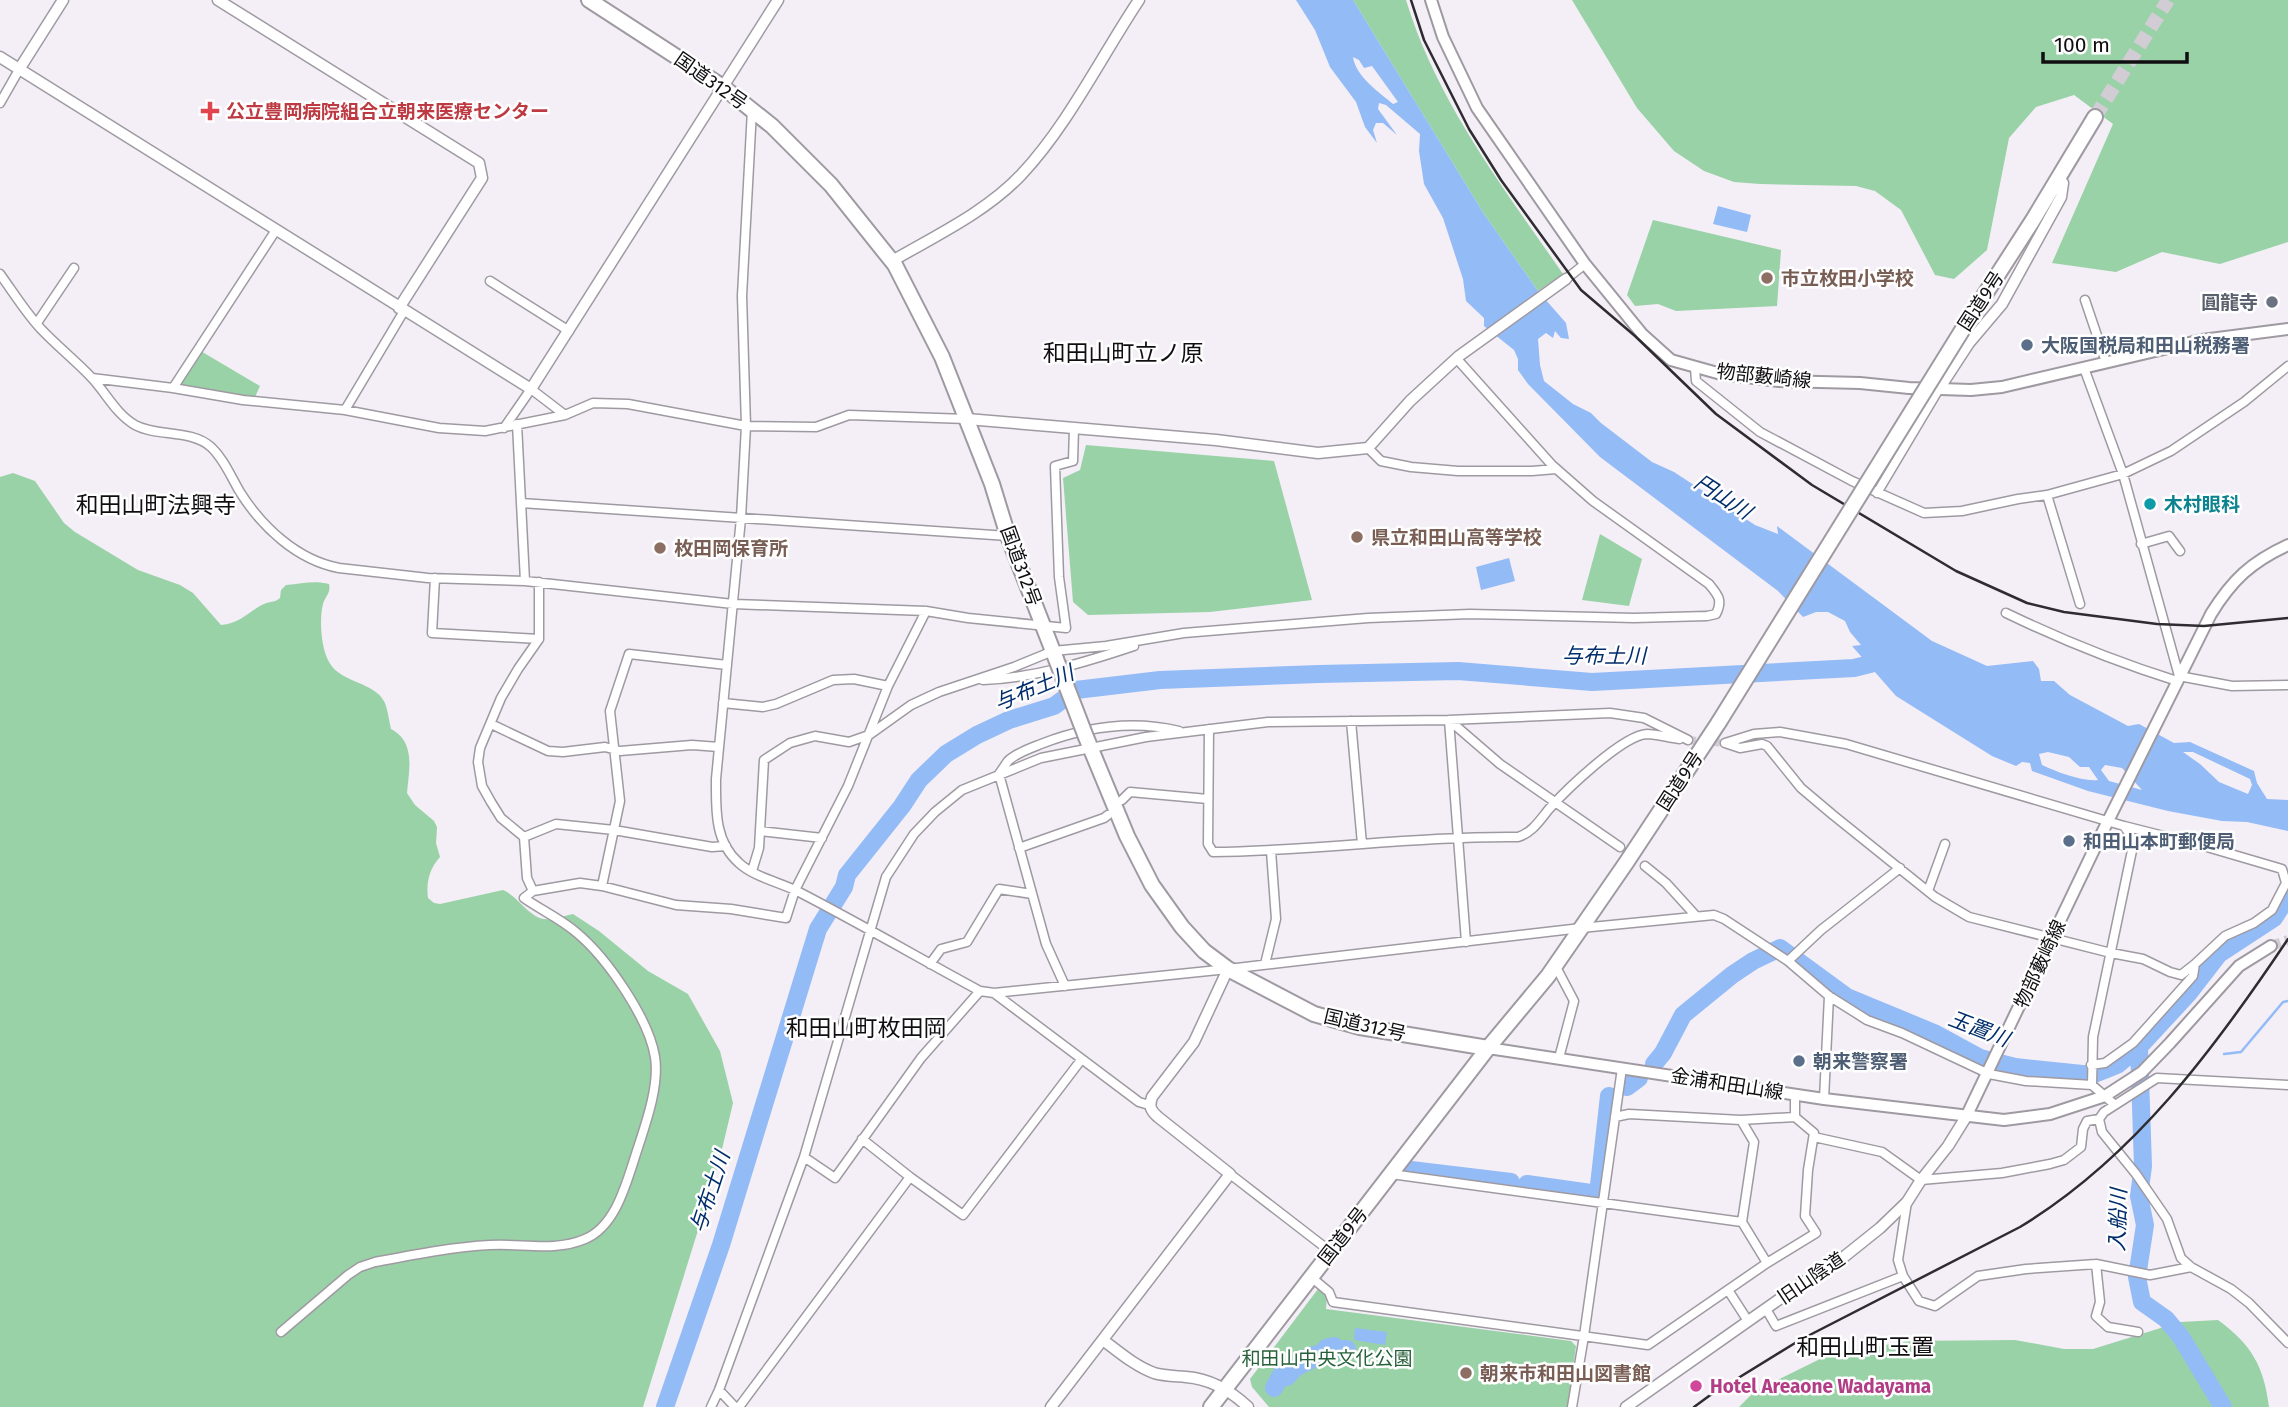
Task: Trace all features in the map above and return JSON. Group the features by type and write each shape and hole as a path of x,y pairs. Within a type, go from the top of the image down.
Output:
{"highway":[{"name":"国道312号","path":"589,0 752,108 831,185 892,261 942,357 1088,743 1127,836 1152,885 1182,927 1205,951 1228,969 1314,1014 1360,1027 1488,1048"},
{"name":"国道9号","path":"1211,1407 1581,928 1719,722 2095,117"}],"main road":[{"name":"物部藪崎線","path":"1431,0 1443,37 1477,108 1585,264 1642,334 1671,360 1721,374 1779,381 1971,390 2002,387 2202,340 2288,329"},
{"name":"物部藪崎線","path":"1966,1117 2204,626 2232,583 2246,569 2288,545"},
{"path":"1966,1117 2004,1120 2050,1114 2105,1096 2141,1072 2239,966 2271,946"},
{"name":"金浦和田山線","path":"1488,1048 1824,1099 1966,1117"}],"street":[{"path":"0,103 63,0"},
{"path":"218,0 479,163 482,178 401,309 345,410"},
{"path":"504,428 569,331 778,0"},
{"path":"892,261 955,225 997,197 1021,175 1067,114 1139,0"},
{"path":"0,57 531,389 565,415"},
{"path":"752,108 742,296 746,426 741,518 719,747 716,815 722,841 738,863 795,890 980,991 994,993 1714,915 1788,961 1829,996 1867,1020 1992,1066 2026,1082 2092,1085 2115,1105"},
{"path":"1877,493 1969,343 2002,304 2061,197 2063,183 2057,179"},
{"path":"173,388 276,230"},
{"path":"92,378 243,400 345,410 439,428 485,431 565,415 593,403 628,404 746,426 816,427 849,415 967,419 1216,440 1318,453 1368,448 1410,401 1458,358 1585,264"},
{"path":"37,323 74,268"},
{"path":"0,274 37,323 136,426 194,438 209,445 256,513 300,554 324,566 435,578 539,582 733,604 926,611 1066,628 1059,577 1055,466 1073,461 1074,428"},
{"path":"490,281 569,331"},
{"path":"2085,300 2106,362"},
{"path":"752,871 760,848 764,760 790,743 815,736 849,742 869,735 911,705 939,692 1055,655 1184,633 1368,618 1471,614 1634,618 1716,614 1720,598 1709,584 1593,501 1556,469 1458,358"},
{"path":"1695,368 1696,381 1760,432 1877,493 1924,513 1962,511 2047,495 2123,474 2171,451 2244,402 2288,366"},
{"path":"2084,368 2123,474 2177,681"},
{"path":"517,424 525,581"},
{"path":"1368,448 1381,461 1410,467 1458,471 1556,469"},
{"path":"2047,495 2080,604"},
{"path":"521,503 1009,536"},
{"path":"2141,544 2169,536 2180,551"},
{"path":"435,578 432,633 539,639"},
{"path":"533,891 527,878 524,837 501,818 482,786 478,762 480,748 501,698 539,639 539,582"},
{"path":"281,1332 348,1275 367,1265 403,1257 490,1245 554,1246 582,1240 598,1232 609,1219 629,1175 653,1098 655,1058 647,1032 626,993 601,957 567,925 524,898 533,891 580,883 676,905 731,909 786,918 795,890 848,786 888,686 926,611"},
{"path":"2006,612 2057,638 2112,661 2177,681 2232,686 2288,685"},
{"path":"976,680 1005,679 1095,659 1153,639"},
{"path":"602,886 620,801 610,711 629,654 727,665"},
{"path":"723,703 763,707 834,680 854,679 888,686"},
{"path":"711,1407 804,1157 868,930 886,877 914,834 962,790 1041,758 1088,743 1268,722 1449,720 1610,713 1644,718 1688,740 1647,734 1634,737 1602,760 1556,801 1527,835 1458,836 1271,851 1213,852 1208,844 1209,729"},
{"path":"1449,720 1500,764 1620,846"},
{"path":"1449,720 1466,942"},
{"path":"1351,721 1362,844"},
{"path":"492,724 548,751 605,747 620,751 719,747"},
{"path":"1066,986 1046,944 999,774 1009,759 1030,748 1083,731 1156,726 1185,733"},
{"path":"1780,732 1846,744 2109,818 2124,826 2281,869 2286,883 2272,911 2254,923 2225,936 2181,975 2143,959 1969,917 1928,891 1801,788 1767,746 1762,744 1740,748 1725,743 1754,734 1780,732"},
{"path":"1122,800 1130,792 1208,799"},
{"path":"1019,848 1108,815"},
{"path":"524,837 556,824 614,830 712,847 726,846"},
{"path":"2092,1085 2093,1037 2134,841 2124,826"},
{"path":"760,831 822,838"},
{"path":"1928,891 1945,844"},
{"path":"1265,964 1276,919 1271,851"},
{"path":"1645,866 1696,916"},
{"path":"1788,961 1821,930 1900,868"},
{"path":"930,964 941,949 967,942 999,889 1032,894"},
{"path":"2091,1065 2105,1063 2133,1043 2193,976 2195,964"},
{"path":"1555,965 1574,1001 1559,1059"},
{"path":"1228,969 1194,1042 1152,1097 1149,1105 1151,1111 1331,1252"},
{"path":"804,1157 835,1178 921,1058 980,991"},
{"path":"994,993 1139,1102 1149,1105"},
{"path":"1824,1099 1829,996"},
{"path":"862,1139 963,1214 1081,1059"},
{"path":"1572,1407 1622,1068"},
{"path":"1814,1137 1882,1152 1921,1180 2002,1173 2064,1160 2081,1147 2087,1121 2099,1119 2104,1112 2157,1078 2288,1085"},
{"path":"1795,1094 1795,1117"},
{"path":"1311,1277 1329,1292 1333,1302 1648,1345 1816,1233 1805,1216 1814,1133 1795,1117 1741,1120 1629,1114 1615,1117"},
{"name":"旧山陰道","path":"1626,1407 1801,1283 1845,1256 1880,1228 1907,1202 1966,1117"},
{"path":"2099,1119 2102,1132 2167,1219 2181,1258 2191,1268 2231,1289 2249,1303 2288,1343"},
{"path":"1741,1120 1754,1142 1742,1222 1767,1264"},
{"path":"1051,1407 1230,1174"},
{"path":"1391,1174 1742,1222"},
{"path":"719,1390 737,1407 911,1177"},
{"path":"1907,1202 1898,1260 1903,1276 1919,1301 1935,1306 1978,1276 2026,1269 2096,1264 2150,1275 2191,1268"},
{"path":"2096,1264 2100,1302 2096,1316 2108,1327 2138,1332"},
{"path":"1766,1309 1776,1326 1903,1276"},
{"path":"1728,1290 1748,1321"},
{"path":"1103,1340 1150,1371 1163,1376 1200,1378 1225,1388 1248,1407"}],"green space":[{"path":"1353,0 1406,0 1419,37 1453,109 1495,176 1563,274 1538,291 1484,214"},
{"path":"1572,0 2288,0 2288,242 2220,264 2162,252 2116,272 2052,263 2113,124 2074,95 2036,107 2009,138 1987,250 1954,279 1935,275 1901,210 1875,191 1856,186 1734,182 1704,171 1674,151 1637,108"},
{"path":"1653,220 1781,250 1777,306 1676,311 1658,304 1635,306 1627,295"},
{"path":"199,350 260,386 255,397 173,388"},
{"path":"1086,445 1274,461 1312,600 1210,612 1088,615 1073,602 1063,478 1080,470"},
{"path":"13,473 35,481 64,523 75,532 138,570 180,585 193,593 221,625 239,620 264,604 278,600 286,585 313,582 329,584 321,617 326,656 341,675 374,690 385,703 391,729 399,735 408,749 407,793 437,827 436,843 440,857 429,876 428,898 440,904 503,890 539,918 550,919 573,914 599,931 648,971 688,994 720,1051 733,1103 718,1166 643,1407 0,1407 0,477"},
{"path":"1600,534 1642,559 1629,606 1582,600"},
{"name":"和田山中央文化公園","path":"1318,1289 1327,1296 1326,1309 1571,1341 1576,1346 1568,1407 1269,1407 1252,1387 1250,1379"},
{"path":"2218,1320 2239,1338 2254,1357 2264,1379 2269,1407 1739,1407 1755,1391 1824,1357 1906,1341 2015,1340 2064,1349 2093,1349 2180,1322"}],"water":[{"path":"1296,0 1353,0 1484,214 1538,291 1566,323 1569,339 1561,338 1555,331 1553,338 1546,333 1538,339 1544,381 1573,404 1591,413 1652,462 1674,472 1755,525 1778,534 1777,526 1932,641 1987,666 2033,661 2039,669 2041,681 2054,681 2070,695 2128,726 2139,724 2174,743 2190,742 2254,771 2257,783 2267,799 2288,800 2288,831 2247,822 2222,821 2168,811 2088,791 2032,771 2030,763 2022,762 2016,766 1992,756 1896,696 1852,646 1861,645 1845,621 1828,612 1816,612 1803,617 1778,591 1600,457 1528,384 1518,370 1518,359 1514,350 1484,326 1484,318 1466,301 1463,279 1443,218 1424,184 1419,151 1420,134 1386,105 1379,103 1378,109 1397,135 1383,123 1376,123 1373,130 1377,143 1365,127 1356,102 1330,67 1315,30","holes":["1353,57 1359,60 1364,68 1372,66 1398,102 1393,104 1375,89 1355,64","2048,752 2069,757 2080,767 2089,767 2098,780 2078,778 2048,768 2042,765 2039,754","2183,752 2193,752 2250,779 2252,785 2248,794 2219,782","2105,765 2122,768 2142,790 2109,781 2101,770"]},
{"path":"1718,206 1751,215 1747,232 1713,224"},
{"path":"1509,558 1515,581 1481,590 1476,567"},
{"path":"1355,1328 1387,1332 1385,1345 1354,1340"}],"waterway":[{"name":"与布土川","path":"665,1407 721,1245 818,929 844,887 847,875 902,806 919,780 946,754 977,735 1009,720 1054,706 1076,690 1160,680 1458,671 1592,682 1854,668 1890,659"},
{"name":"玉置川","path":"1654,1064 1663,1053 1683,1015 1732,975 1780,948 1847,997 1934,1033 1980,1058 2015,1067 2092,1075 2117,1065 2139,1047 2188,994 2219,954 2274,918 2288,896"},
{"path":"2224,1054 2241,1052 2283,1002 2288,1001"},
{"name":"入船川","path":"2139,1047 2143,1166 2139,1196 2145,1225 2137,1277 2142,1302 2166,1319 2181,1337 2223,1407"},
{"name":"玉置川","path":"1627,1087 1639,1078"},
{"name":"玉置川","path":"1527,1184 1598,1194 1609,1096"},
{"name":"玉置川","path":"1411,1170 1511,1182"},
{"path":"1274,1388 1282,1373 1287,1377 1295,1368 1311,1360 1309,1356 1327,1352 1326,1348 1334,1346 1336,1349 1347,1349"}],"tunnel":[{"path":"2095,117 2168,0"},
{"path":"1688,740 1725,743"},
{"path":"2271,946 2288,940"}],"railway":[{"path":"1411,0 1424,40 1469,129 1501,180 1581,290 1635,336 1716,414 1812,485 1956,571 2027,603 2064,612 2157,624 2204,626 2288,618"},
{"path":"1694,1407 1800,1340 2020,1227 2061,1199 2100,1168 2169,1098 2231,1020 2288,939"}],"place":[{"name":"公立豊岡病院組合立朝来医療センター","path":"210,111"},
{"name":"市立枚田小学校","path":"1767,278"},
{"name":"圓龍寺","path":"2272,302"},
{"name":"大阪国税局和田山税務署","path":"2027,345"},
{"name":"木村眼科","path":"2150,504"},
{"name":"県立和田山高等学校","path":"1357,537"},
{"name":"枚田岡保育所","path":"660,548"},
{"name":"和田山本町郵便局","path":"2069,841"},
{"name":"朝来警察署","path":"1799,1061"},
{"name":"朝来市和田山図書館","path":"1466,1373"},
{"name":"Hotel Areaone Wadayama","path":"1696,1386"}],"district":[{"name":"和田山町立ノ原","path":"1123,353"},
{"name":"和田山町法興寺","path":"156,505"},
{"name":"和田山町枚田岡","path":"866,1028"},
{"name":"和田山町玉置","path":"1865,1347"}],"water label":[{"name":"円山川","path":"1723,497"}]}
